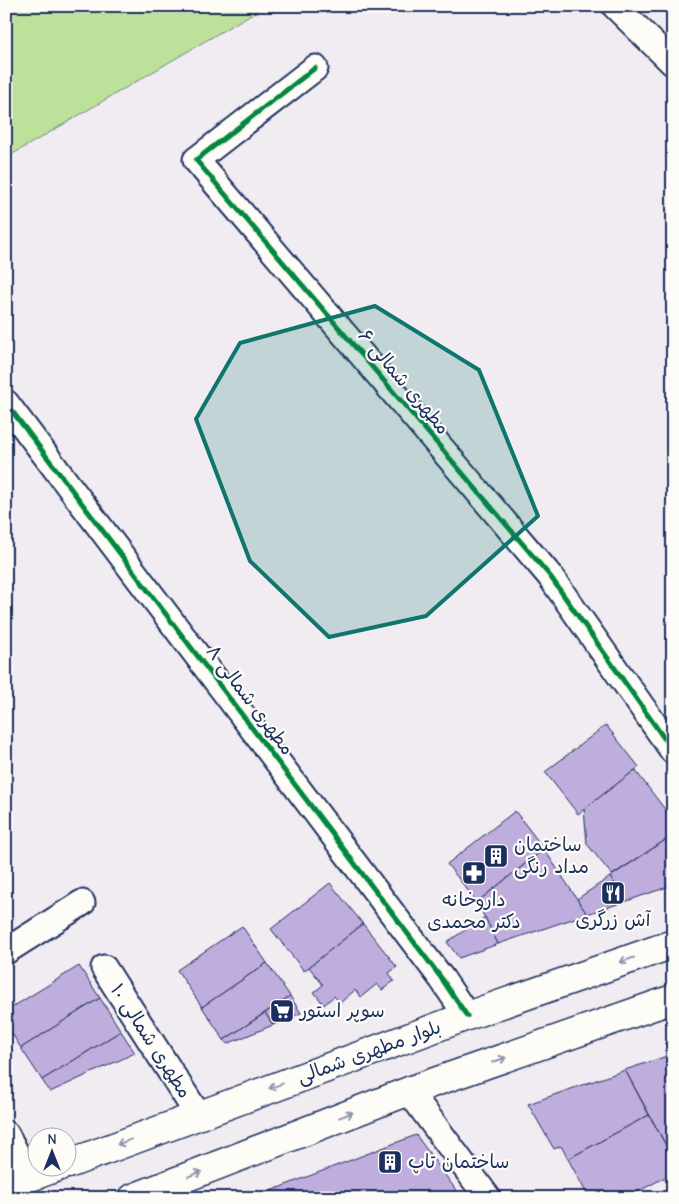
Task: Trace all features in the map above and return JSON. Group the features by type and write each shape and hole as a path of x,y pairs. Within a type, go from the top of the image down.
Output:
{"main road":[{"name":"بلوار مطهرى شمالى","path":"78,1160 467,1016 673,944"},
{"path":"133,1198 409,1091 673,999"},
{"path":"17,1182 33,1176"}],"street":[{"path":"615,6 673,63"},
{"name":"۶ مطهری شمالی","path":"315,68 196,160 550,576 673,751"},
{"name":"۸ مطهری شمالی","path":"6,403 442,978 467,1016"},
{"path":"6,951 82,902"},
{"name":"۱۰ مطهری شمالی","path":"104,968 198,1115"},
{"path":"409,1091 488,1198"},
{"path":"6,1134 17,1182"}],"highlighted area":[{"path":"375,306 479,370 538,516 426,616 329,637 250,561 196,419 240,343"}],"green space":[{"path":"6,6 265,6 6,158"}],"building":[{"path":"606,725 639,767 578,814 545,772"},
{"path":"635,770 673,820 673,835 612,875 587,844 584,809"},
{"name":"ساختمان مداد رنگی","path":"515,811 544,849 477,902 447,864"},
{"path":"673,835 673,885 627,901 610,877"},
{"path":"544,849 587,914 498,944 477,902"},
{"path":"610,877 627,901 587,914 577,899"},
{"path":"330,883 363,924 304,971 271,929"},
{"path":"485,917 498,944 459,958 447,942"},
{"path":"363,924 397,967 389,973 394,981 382,990 377,984 361,997 355,990 340,1003 334,996 324,1005 314,992 323,985 309,967"},
{"path":"242,926 267,963 202,1007 177,970"},
{"path":"267,963 290,996 224,1040 202,1007"},
{"path":"79,966 100,998 21,1048 6,1024 6,1011"},
{"path":"290,996 301,1013 273,1025 265,1013"},
{"path":"100,998 121,1031 42,1080 21,1048"},
{"path":"265,1013 273,1025 227,1044 224,1040"},
{"path":"121,1031 135,1053 50,1092 42,1080"},
{"path":"673,1054 673,1158 625,1070"},
{"path":"625,1070 649,1115 568,1159 561,1146 554,1149 528,1104"},
{"path":"649,1115 673,1158 673,1173 626,1198 589,1198 568,1159"},
{"name":"ساختمان تاپ","path":"416,1135 456,1190 443,1198 252,1198"}],"cycle path":[{"path":"315,68 196,160 550,576 673,751"},
{"path":"6,403 442,979 467,1016"}],"place":[{"name":"ساختمان مداد رنگی","path":"496,856"},
{"name":"داروخانه دکتر محمدى","path":"474,873"},
{"name":"آش زرگری","path":"613,893"},
{"name":"سوپر استور","path":"282,1011"},
{"name":"ساختمان تاپ","path":"390,1162"}]}
